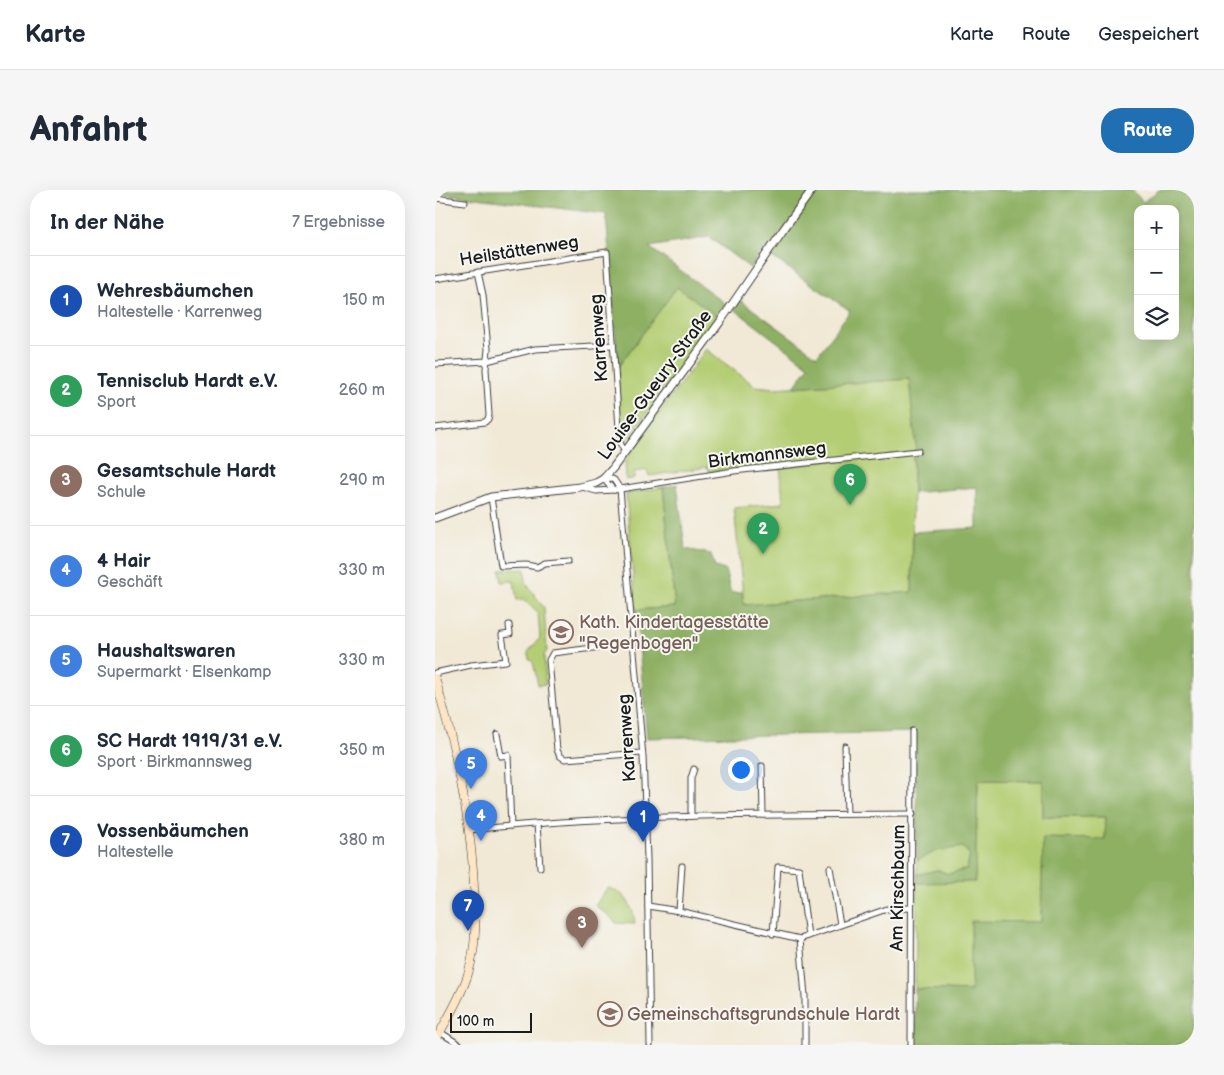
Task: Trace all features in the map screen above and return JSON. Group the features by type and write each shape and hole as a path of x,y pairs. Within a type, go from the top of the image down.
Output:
{"main road":[{"path":"435,678 444,706 456,757 469,830 475,904 473,946 468,973 435,1042"}],"street":[{"name":"Louise-Gueury-Straße","path":"435,518 491,497 580,487 596,483 607,476 720,322 812,190"},
{"path":"435,198 465,202"},
{"name":"Karrenweg","path":"607,252 620,443 625,452"},
{"name":"Heilstättenweg","path":"435,278 607,252"},
{"path":"435,428 485,422 488,419 486,369 488,350 483,295 478,272"},
{"path":"435,364 487,361 535,350 613,345"},
{"name":"Birkmannsweg","path":"617,490 734,472 918,450"},
{"name":"Karrenweg","path":"607,476 607,482 617,490 642,753 646,818 650,1045"},
{"path":"580,487 596,491 617,490"},
{"path":"491,497 501,566 526,565 537,567 545,563 568,561"},
{"path":"435,673 471,664 506,661 502,635 510,634 509,625"},
{"path":"633,643 553,654 549,660 557,750 560,756 565,759 642,753"},
{"name":"Am Kirschbaum","path":"911,1045 912,731"},
{"path":"497,734 501,756 508,755 511,826"},
{"path":"845,746 847,814"},
{"path":"762,766 763,815"},
{"path":"691,816 691,778 694,769"},
{"path":"469,830 566,821 691,816 913,814"},
{"path":"537,824 540,867"},
{"path":"679,911 682,866"},
{"path":"773,934 778,868 799,868 808,936"},
{"path":"830,868 840,924"},
{"path":"648,906 679,911 800,939 887,909 911,908"},
{"path":"800,939 805,996 805,1045"},
{"path":"440,1032 460,1045"}],"green space":[{"path":"435,190 1132,190 1143,202 1159,190 1194,190 1194,1045 915,1045 915,989 971,991 971,921 1041,922 1043,838 1105,839 1106,817 1043,817 1043,781 978,780 975,882 917,883 917,875 937,870 948,874 967,869 970,855 963,847 936,851 917,861 916,732 647,738 636,610 675,607 663,487 677,484 685,549 711,554 715,567 725,570 731,593 742,592 744,605 912,592 913,532 977,528 977,487 913,493 913,456 916,448 909,379 794,387 809,366 734,309 740,300 817,356 850,311 762,250 750,268 709,237 649,247 726,304 717,316 677,287 618,367 606,214 435,193"},
{"path":"677,286 717,316 626,442 621,436 618,367"},
{"path":"706,349 755,386 774,388 910,379 916,448 913,456 912,592 744,605 734,508 783,503 780,463 709,472 707,467 649,476 647,470 634,472 634,478 626,480 625,460"},
{"path":"663,487 675,607 636,610 626,494"},
{"path":"525,569 526,583 544,608 547,651 544,655 546,684 538,685 533,662 529,659 528,652 540,638 538,612 523,599 517,600 514,581 502,582 500,570"},
{"path":"978,780 1043,781 1043,817 1106,817 1105,840 1043,838 1041,922 971,991 915,989 917,883 975,881"},
{"path":"963,847 970,855 967,869 948,874 937,870 917,875 917,861 936,851"},
{"path":"609,888 620,893 628,901 635,924 616,923 609,915 595,906"}],"place":[{"name":"SC Hardt 1919/31 e.V.","path":"850,505"},
{"name":"Tennisclub Hardt e.V.","path":"763,554"},
{"name":"Kath. Kindertagesstätte \"Regenbogen\"","path":"561,632"},
{"name":"Haushaltswaren","path":"471,789"},
{"name":"4 Hair","path":"481,841"},
{"name":"Wehresbäumchen","path":"643,842"},
{"name":"Vossenbäumchen","path":"468,931"},
{"name":"Gesamtschule Hardt","path":"582,948"},
{"name":"Gemeinschaftsgrundschule Hardt","path":"610,1014"}]}
